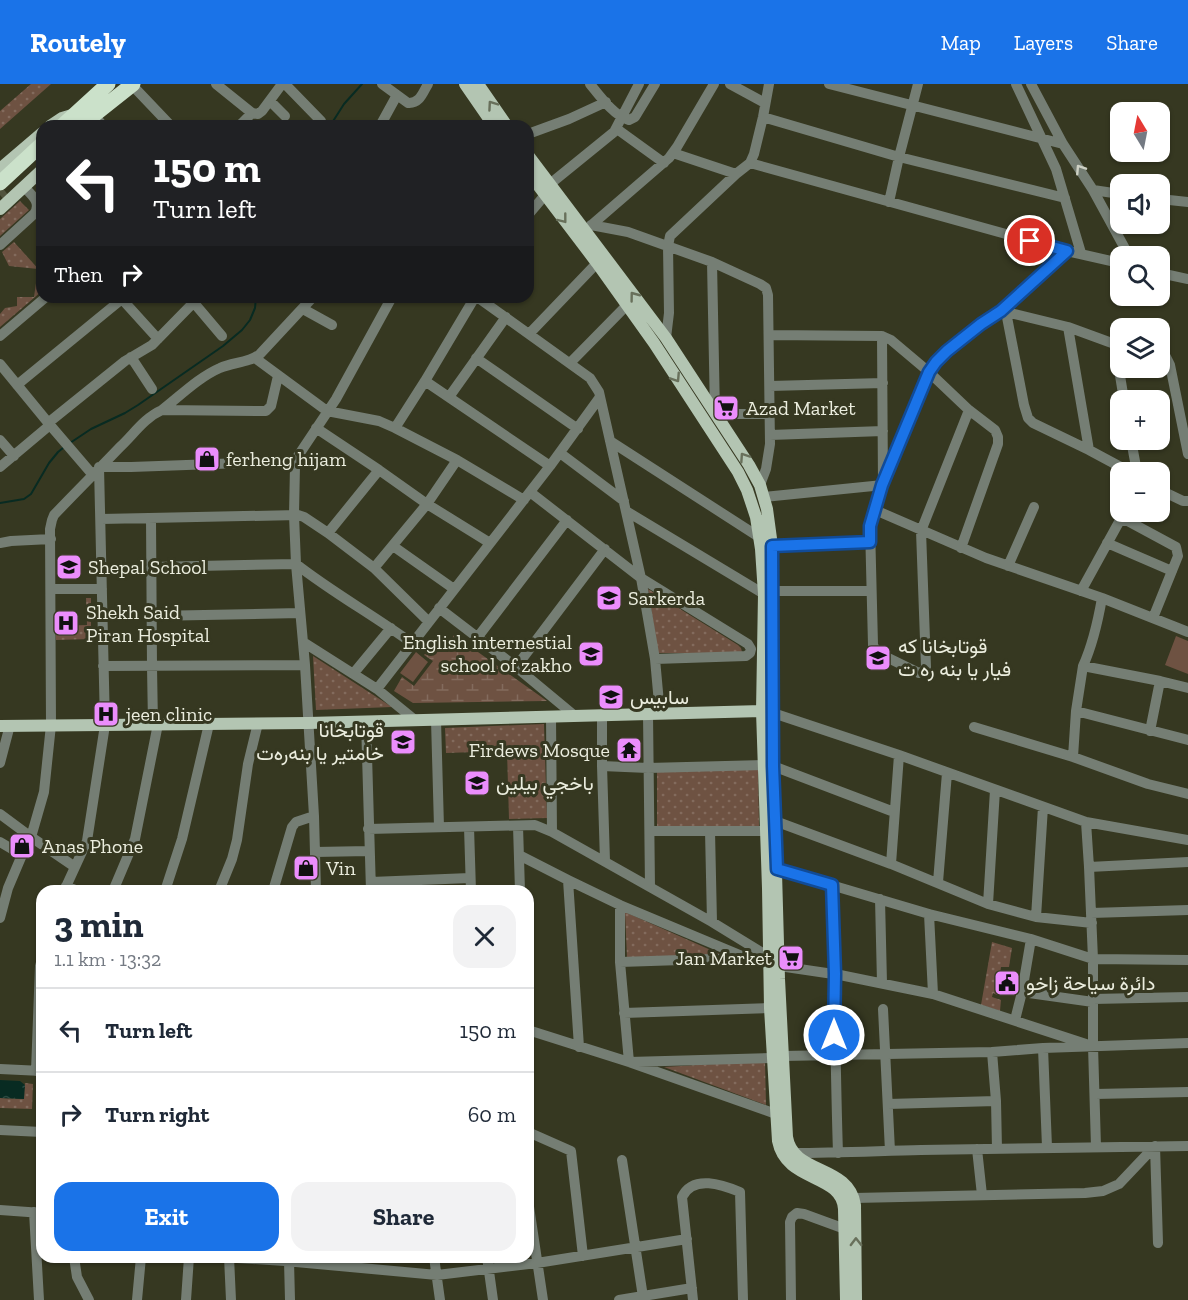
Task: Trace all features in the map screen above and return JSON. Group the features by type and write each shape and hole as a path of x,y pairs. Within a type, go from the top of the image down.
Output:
{"highway":[{"path":"87,120 108,84"},
{"path":"88,120 132,84"},
{"path":"3,187 36,151"},
{"path":"3,187 36,162"}],"main road":[{"path":"465,84 489,120"},
{"path":"480,85 503,120"},
{"path":"59,120 62,118 74,120"},
{"path":"1,167 36,138"},
{"path":"534,166 547,189 627,305 666,338 749,465 762,491 770,521 772,546 768,593 768,712 774,1005 787,1137 788,1145 793,1153 803,1161 840,1180 854,1197 856,1300"},
{"path":"0,209 36,176"},
{"path":"534,177 588,227 738,472 756,517 768,593"},
{"path":"5,725 308,723 768,712"},
{"path":"771,826 777,869 774,961"},
{"path":"778,1057 776,1114 778,1141 783,1157 796,1168 832,1187 839,1193 844,1205 846,1300"}],"street":[{"path":"132,84 165,120"},
{"path":"216,84 252,112 260,113 284,84 320,120"},
{"path":"382,84 408,103 415,103 428,84"},
{"path":"590,84 622,118 629,120 635,117 655,84"},
{"path":"534,207 547,189 616,129 639,84"},
{"path":"588,227 673,153 714,84"},
{"path":"730,84 765,103"},
{"path":"666,338 669,313 668,246 670,236 736,174 750,164 769,84"},
{"path":"829,84 865,89 912,106 1064,144"},
{"path":"889,202 918,84"},
{"path":"1016,84 1056,169 1081,253"},
{"path":"1031,84 1124,246"},
{"path":"383,120 397,95"},
{"path":"270,101 285,116"},
{"path":"534,132 606,102"},
{"path":"245,120 252,112"},
{"path":"763,117 899,157 1065,198"},
{"path":"616,129 664,163"},
{"path":"673,153 736,174"},
{"path":"750,164 1110,261"},
{"path":"24,187 36,201"},
{"path":"1093,190 1110,193"},
{"path":"1170,200 1188,202"},
{"path":"0,244 36,212"},
{"path":"588,227 627,232 712,262 764,286 768,295 770,435 762,491 882,485"},
{"path":"969,410 921,531 926,667 922,672 918,672 880,655 874,650 873,645 870,526 882,485 929,372 936,362 981,324 1003,312 1067,251"},
{"path":"712,262 715,414 770,414"},
{"path":"529,334 597,263"},
{"path":"1170,275 1188,279"},
{"path":"0,336 39,303"},
{"path":"17,385 115,303"},
{"path":"126,303 158,339"},
{"path":"0,467 130,357 158,339 190,303"},
{"path":"197,303 222,336"},
{"path":"0,918 8,888 31,837 44,792 51,725 51,524 54,515 144,421 219,368 255,358 308,303"},
{"path":"316,885 314,816 296,564 294,515 296,461 336,399 389,303"},
{"path":"394,428 472,303"},
{"path":"485,303 594,382 600,397 641,578 655,659 654,714 648,768 650,887"},
{"path":"570,363 627,305"},
{"path":"303,309 332,325"},
{"path":"1003,312 1068,327 1110,343"},
{"path":"1003,312 1023,405 1028,418 1033,423 1111,462"},
{"path":"449,397 506,317"},
{"path":"1068,327 1089,450"},
{"path":"769,335 882,336 891,340 994,430 999,440 961,548"},
{"path":"882,336 882,485"},
{"path":"130,357 152,389"},
{"path":"255,358 327,411 379,422 394,428 527,496 567,520 641,578 748,644 751,649 746,656 655,659"},
{"path":"476,358 578,429"},
{"path":"0,364 75,454 96,470 296,461"},
{"path":"1170,366 1188,454"},
{"path":"162,410 266,411 271,406 278,376"},
{"path":"425,381 550,466"},
{"path":"770,386 883,383"},
{"path":"377,689 560,453 600,397"},
{"path":"316,429 427,504 490,543"},
{"path":"770,435 883,431"},
{"path":"0,440 14,456"},
{"path":"610,441 759,537"},
{"path":"120,447 131,467"},
{"path":"560,453 625,506 768,593 871,591"},
{"path":"374,568 427,504 457,460"},
{"path":"66,885 87,841 105,725 101,519 96,470"},
{"path":"328,533 379,470"},
{"path":"1170,495 1188,501"},
{"path":"1008,566 1034,507"},
{"path":"875,510 961,548 1102,598 1188,632"},
{"path":"101,519 298,515 328,533 374,568 429,622"},
{"path":"115,885 135,838 156,724 152,667 151,518"},
{"path":"477,639 567,520"},
{"path":"1081,591 1119,522 1126,520 1176,547 1178,556 1153,618"},
{"path":"0,543 51,539"},
{"path":"772,546 870,542"},
{"path":"1107,543 1172,572"},
{"path":"393,546 454,589"},
{"path":"516,667 605,549"},
{"path":"151,567 296,564 413,644"},
{"path":"51,589 102,589"},
{"path":"1072,757 1083,666 1098,621 1102,598"},
{"path":"439,608 575,716"},
{"path":"152,616 300,613"},
{"path":"353,674 391,628"},
{"path":"303,642 377,689 415,720"},
{"path":"103,666 304,664"},
{"path":"1083,666 1188,688"},
{"path":"1150,730 1161,681"},
{"path":"1076,711 1188,740"},
{"path":"768,712 899,755 1086,822 1188,840"},
{"path":"602,715 605,861"},
{"path":"551,717 552,832"},
{"path":"436,720 439,827"},
{"path":"366,722 371,885"},
{"path":"221,885 237,840 248,764 258,723"},
{"path":"167,885 182,839 208,724"},
{"path":"0,763 5,725"},
{"path":"974,727 1072,757 1148,784 1188,794"},
{"path":"891,864 899,755"},
{"path":"602,766 648,768 769,766 894,812"},
{"path":"938,882 947,773"},
{"path":"988,904 995,790"},
{"path":"1036,917 1043,807"},
{"path":"0,814 75,867"},
{"path":"275,885 292,827 296,822 314,816"},
{"path":"1086,822 1093,959 1096,1147"},
{"path":"368,829 535,825 605,861 712,922 774,961"},
{"path":"518,826 520,885"},
{"path":"650,831 710,831 771,826 891,864 988,904 1036,917 1091,918 1188,910"},
{"path":"470,827 471,885"},
{"path":"710,831 712,922"},
{"path":"0,842 21,855"},
{"path":"315,852 369,851"},
{"path":"519,855 620,905 747,958"},
{"path":"1089,867 1188,862"},
{"path":"777,869 929,914 1031,939 1093,959 1188,960"},
{"path":"383,885 470,878"},
{"path":"568,880 579,1047"},
{"path":"832,885 835,974 834,1055 838,1153"},
{"path":"880,899 882,983"},
{"path":"620,905 620,962 629,1062"},
{"path":"929,914 933,994"},
{"path":"1015,1020 1031,939"},
{"path":"620,962 747,958 774,961 933,994 1093,1046"},
{"path":"1022,992 1093,1000 1188,997"},
{"path":"624,1013 774,1005"},
{"path":"883,1009 890,1151"},
{"path":"534,1031 776,1114"},
{"path":"629,1062 834,1055 992,1053 1043,1048 1188,1043"},
{"path":"1043,1048 1047,1147"},
{"path":"992,1053 998,1149"},
{"path":"0,1069 36,1071"},
{"path":"1095,1094 1188,1092"},
{"path":"888,1104 996,1101"},
{"path":"0,1130 36,1132"},
{"path":"534,1135 571,1151 583,1256"},
{"path":"854,1197 1103,1191 1119,1184 1155,1146"},
{"path":"1155,1146 1158,1244"},
{"path":"793,1153 1188,1146"},
{"path":"977,1149 982,1195"},
{"path":"622,1160 643,1297"},
{"path":"693,1300 682,1197 684,1192 694,1185 708,1183 719,1184 740,1192 743,1300"},
{"path":"0,1210 36,1212"},
{"path":"791,1300 790,1222 792,1216 797,1213 804,1214 845,1229"},
{"path":"316,1263 437,1275 489,1270 687,1239"},
{"path":"534,1242 543,1300"},
{"path":"39,1263 39,1300"},
{"path":"75,1263 77,1278 89,1300"},
{"path":"137,1300 140,1263"},
{"path":"186,1300 189,1263"},
{"path":"229,1263 231,1300"},
{"path":"286,1263 290,1300"},
{"path":"435,1263 440,1300"},
{"path":"488,1263 493,1300"},
{"path":"619,1300 692,1288"}],"green space":[{"path":"31,84 51,84 0,129 0,111"},
{"path":"20,201 29,210 0,236 0,219"},
{"path":"14,242 36,269 9,266 2,252"},
{"path":"36,283 36,296 0,327 0,314 5,308 17,306 17,297 34,297"},
{"path":"648,589 738,645 742,652 658,653"},
{"path":"86,598 91,598 91,639 56,640 56,626 87,625"},
{"path":"454,635 547,701 413,703 394,691 402,677 414,686 433,661 424,655 436,641 447,646"},
{"path":"1176,636 1188,641 1188,674 1165,665"},
{"path":"416,652 428,662 413,682 400,673"},
{"path":"313,656 392,707 316,710"},
{"path":"544,724 547,818 509,819 507,751 446,753 445,728"},
{"path":"758,768 759,827 657,828 657,770"},
{"path":"625,912 722,955 627,958"},
{"path":"992,942 1012,948 1009,967 1001,967 997,995 993,993 992,997 1001,1000 1000,1011 981,1005"},
{"path":"765,1061 766,1105 664,1067"},
{"path":"25,1083 33,1084 32,1109 0,1108 0,1098 23,1099"}],"water":[{"path":"0,1080 20,1081 25,1085 24,1099 0,1098"}],"waterway":[{"path":"334,120 344,104 362,84"},
{"path":"70,443 91,429 138,405 223,346 250,320 255,303"},
{"path":"0,503 24,499 31,494 49,463 63,448"}],"tunnel":[{"path":"0,195 5,191"}],"place":[{"name":"Azad Market","path":"726,408"},
{"name":"ferheng hijam","path":"207,459"},
{"name":"Shepal School","path":"69,567"},
{"name":"Sarkerda","path":"609,598"},
{"name":"Shekh Said Piran Hospital","path":"66,623"},
{"name":"English internestial school of zakho","path":"591,654"},
{"name":"قوتابخانا كه فيار يا بنه ره ت","path":"878,658"},
{"name":"سابيس","path":"611,697"},
{"name":"jeen clinic","path":"106,714"},
{"name":"قوتابخانا خامتیر یا بنەرەت","path":"403,742"},
{"name":"Firdews Mosque","path":"629,750"},
{"name":"باخجي بيلين","path":"477,783"},
{"name":"Anas Phone","path":"22,846"},
{"name":"Vin","path":"306,868"},
{"name":"Jan Market","path":"791,958"},
{"name":"دائرة سياحة زاخو","path":"1007,983"}],"route":[{"path":"834,1035 835,974 832,885 777,869 773,766 772,546 870,542 870,526 882,485 929,372 947,351 1001,311 1067,251 1030,241"}]}
